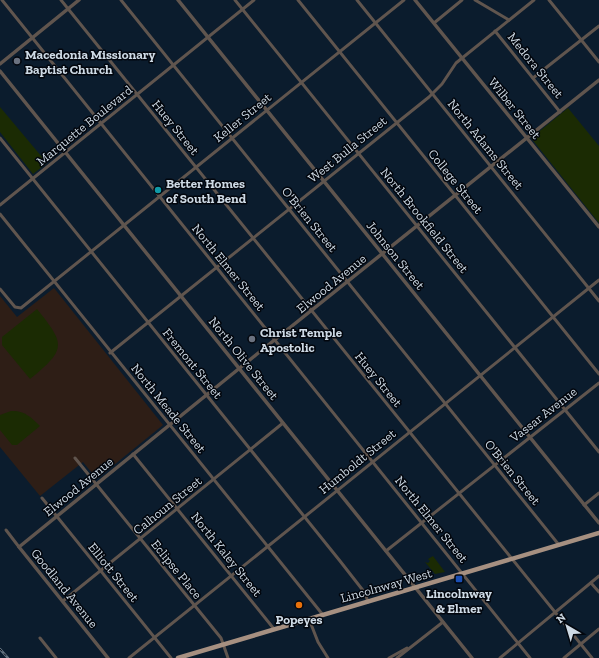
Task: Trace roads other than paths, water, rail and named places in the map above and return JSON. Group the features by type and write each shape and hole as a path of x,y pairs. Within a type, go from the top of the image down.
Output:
{"main road":[{"name":"Lincolnway West","path":"178,658 599,533"}],"street":[{"name":"North Elmer Street","path":"2,0 530,658"},
{"name":"Huey Street","path":"61,0 592,658"},
{"path":"0,64 79,0"},
{"name":"O'Brien Street","path":"121,0 559,544"},
{"name":"Johnson Street","path":"178,0 599,523"},
{"name":"North Brookfield Street","path":"236,0 599,452"},
{"name":"Marquette Boulevard","path":"0,205 254,0"},
{"name":"College Street","path":"298,0 599,374"},
{"name":"North Adams Street","path":"357,0 599,301"},
{"name":"Keller Street","path":"0,289 18,309 54,282 404,0"},
{"name":"Wilber Street","path":"416,0 599,227"},
{"path":"434,23 462,0"},
{"name":"Medora Street","path":"475,0 509,20"},
{"name":"West Bulla Street","path":"110,353 432,94 454,65 534,0"},
{"path":"549,0 599,62"},
{"path":"533,78 599,26"},
{"name":"Medora Street","path":"495,31 560,112"},
{"name":"North Olive Street","path":"0,71 472,658"},
{"name":"Elwood Avenue","path":"19,547 239,368 599,80"},
{"name":"Fremont Street","path":"0,138 365,593 368,602"},
{"name":"North Meade Street","path":"0,214 110,353 214,479 323,615"},
{"name":"Humboldt Street","path":"129,658 599,280"},
{"name":"Vassar Avenue","path":"386,551 599,383"},
{"name":"Calhoun Street","path":"63,601 283,423"},
{"name":"North Kaley Street","path":"133,454 274,629"},
{"name":"Eclipse Place","path":"75,458 224,644 228,658"},
{"path":"584,505 599,493"},
{"name":"Elliott Street","path":"42,498 171,658"},
{"name":"Goodland Avenue","path":"6,530 108,658"},
{"path":"500,658 599,576"},
{"path":"591,583 599,592"},
{"path":"309,619 318,642 328,658"},
{"path":"397,658 443,622"},
{"path":"564,658 599,629"},
{"path":"40,638 56,658"},
{"path":"389,658 414,645"}],"railway":[{"path":"0,649 8,658"}],"place":[{"name":"Macedonia Missionary Baptist Church","path":"17,61"},
{"name":"Better Homes of South Bend","path":"158,190"},
{"name":"Christ Temple Apostolic","path":"252,339"},
{"name":"Lincolnway & Elmer","path":"459,579"},
{"name":"Popeyes","path":"299,605"}]}
